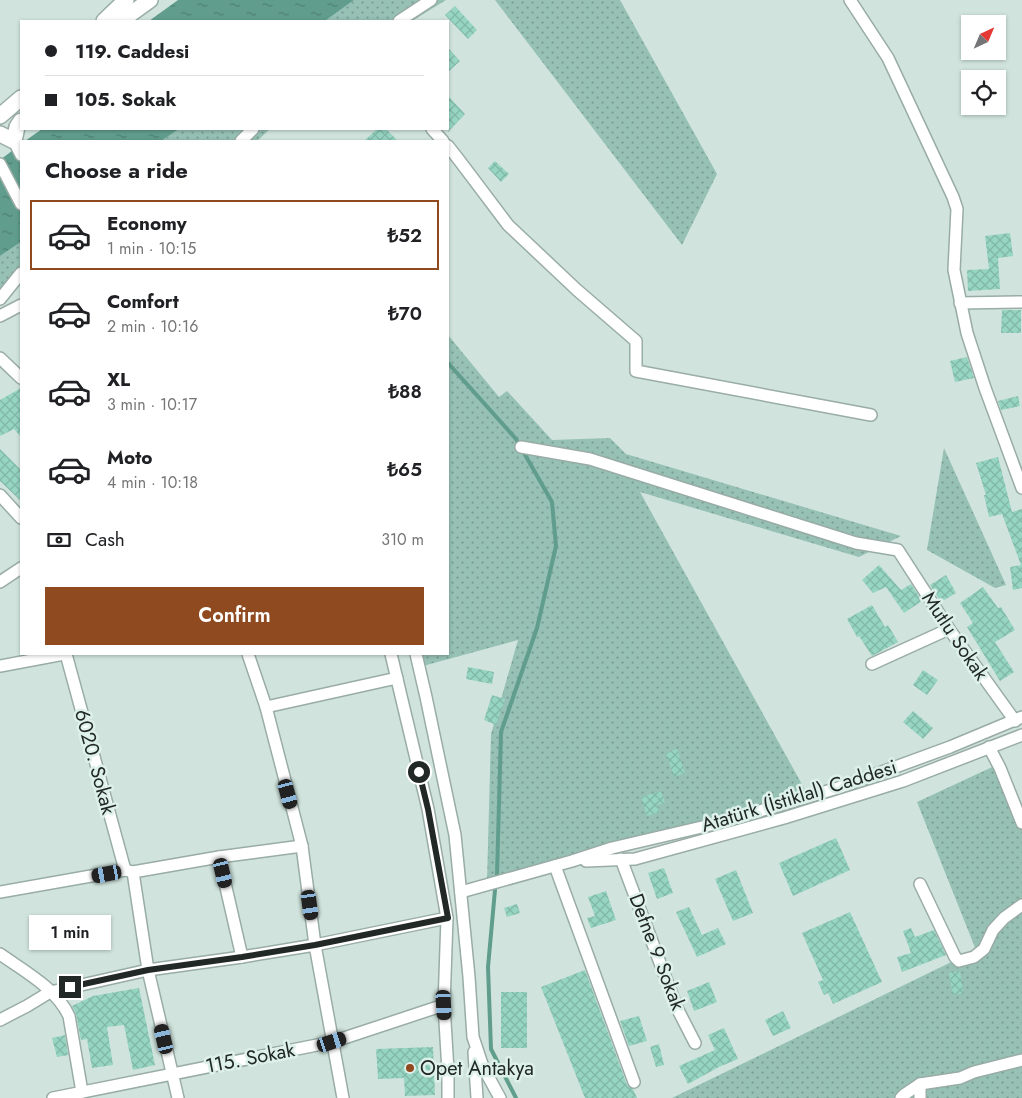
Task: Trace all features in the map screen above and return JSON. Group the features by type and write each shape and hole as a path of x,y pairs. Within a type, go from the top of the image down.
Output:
{"main road":[{"path":"105,20 126,0"},
{"path":"122,20 150,0"},
{"path":"0,102 20,90"},
{"path":"0,116 20,99"},
{"path":"0,134 14,141 20,122"}],"street":[{"path":"401,20 431,0"},
{"path":"850,0 888,58 957,209 954,270 960,303 985,388 1022,488"},
{"path":"242,140 253,130"},
{"path":"433,130 442,140"},
{"path":"14,141 20,153"},
{"path":"449,147 508,225 577,290 636,341 636,371 872,415"},
{"path":"0,164 20,202"},
{"path":"0,298 20,274"},
{"path":"960,303 1022,302"},
{"path":"0,316 20,306"},
{"path":"0,358 20,377"},
{"name":"Mutlu Sokak","path":"521,447 590,458 856,543 898,550 948,630 1018,719"},
{"path":"0,495 20,517"},
{"path":"0,582 20,569"},
{"path":"872,664 948,630"},
{"path":"0,666 60,655"},
{"name":"6020. Sokak","path":"65,655 129,871 148,970 178,1098"},
{"path":"248,655 266,708 302,846 315,945 343,1098"},
{"path":"391,655 428,809 448,918 444,1005 448,1098"},
{"path":"416,655 455,835 469,977 477,1098"},
{"path":"266,708 397,678"},
{"name":"Atatürk (İstiklal) Caddesi","path":"461,892 612,848 719,823 838,788 1018,719"},
{"name":"Atatürk (İstiklal) Caddesi","path":"572,861 635,859 784,818 903,781 1022,735"},
{"path":"990,748 1004,776 1022,823"},
{"path":"0,892 219,856 302,846"},
{"path":"219,856 242,957"},
{"name":"Defne 9 Sokak","path":"621,859 677,1008 694,1043"},
{"path":"555,866 634,1082"},
{"path":"920,884 955,957 959,961 974,957 984,949 993,930 1004,918 1022,905"},
{"path":"0,1020 50,992 148,970 315,945 448,918"},
{"path":"0,954 64,1005 70,1016 82,1092"},
{"name":"115. Sokak","path":"53,1098 332,1042 444,1005"},
{"path":"473,1037 483,1067 500,1098"},
{"path":"901,1098 920,1084 960,1078 1022,1060"},
{"path":"920,1084 920,1098"}],"shaded area":[{"path":"354,0 446,0 414,20 326,20"},
{"path":"495,0 620,0 717,174 682,245"},
{"path":"178,130 269,130 258,140 162,140"},
{"path":"20,243 20,272 0,293 0,256"},
{"path":"449,336 499,397 507,391 552,440 610,438 626,454 901,536 859,557 640,492 809,797 487,881 491,734 518,640 423,666 420,655 449,655"},
{"path":"944,448 1006,585 995,588 927,550"},
{"path":"1003,762 1022,808 1022,1098 672,1098 976,950 917,802"}],"water":[{"path":"178,0 354,0 326,20 150,20"},
{"path":"41,130 178,130 162,140 26,140"},
{"path":"20,145 20,243 0,256 0,160"}],"building":[{"path":"455,6 477,30 468,39 445,15"},
{"path":"449,49 460,61 449,71"},
{"path":"449,97 465,114 448,132 449,130"},
{"path":"376,130 387,130 397,140 365,140"},
{"path":"495,161 509,174 501,182 488,168"},
{"path":"1010,233 1013,256 998,258 1000,289 968,291 967,270 989,269 985,236"},
{"path":"1002,310 1021,310 1021,333 1001,333"},
{"path":"967,357 974,378 955,382 950,361"},
{"path":"20,389 20,436 14,429 0,436 0,400"},
{"path":"1018,396 1020,406 1001,410 998,401"},
{"path":"0,449 20,469 20,500 0,481"},
{"path":"998,457 1012,512 1022,509 1022,588 1013,590 1010,567 1021,565 1002,514 989,517 984,495 986,495 976,463"},
{"path":"879,565 901,590 911,584 922,601 904,613 886,587 873,593 862,580"},
{"path":"946,575 956,593 941,602 930,585"},
{"path":"983,587 998,608 1001,607 1015,630 995,642 1014,672 1000,681 967,627 973,623 960,603"},
{"path":"872,605 885,627 888,625 898,642 872,656 859,636 857,637 847,619"},
{"path":"468,667 494,672 492,684 466,679"},
{"path":"923,670 938,680 927,695 913,685"},
{"path":"492,695 505,699 496,725 484,720"},
{"path":"913,711 933,728 923,739 903,722"},
{"path":"677,749 685,773 674,777 666,753"},
{"path":"661,791 665,803 657,805 660,812 647,816 641,797"},
{"path":"836,838 850,870 793,896 779,863"},
{"path":"664,868 673,893 657,899 648,873"},
{"path":"736,870 753,913 733,921 715,879"},
{"path":"606,891 616,920 591,928 587,918 595,916 588,897"},
{"path":"517,904 520,913 507,917 504,908"},
{"path":"689,907 702,935 718,928 726,944 697,957 676,912"},
{"path":"850,912 882,982 833,1004 828,993 824,995 818,982 823,980 802,933"},
{"path":"911,928 915,937 934,930 946,955 902,972 897,957 911,953 903,931"},
{"path":"585,970 627,1085 633,1089 637,1098 585,1098 541,987"},
{"path":"960,971 963,993 953,995 949,973"},
{"path":"709,982 717,1002 694,1011 687,991"},
{"path":"139,988 155,1065 133,1070 124,1025 107,1027 113,1065 92,1068 87,1039 81,1040 76,1014 72,1006 93,996"},
{"path":"501,992 527,992 527,1048 501,1048"},
{"path":"783,1011 791,1028 773,1036 765,1020"},
{"path":"639,1016 647,1041 629,1046 620,1021"},
{"path":"724,1028 738,1059 688,1084 679,1066 715,1050 708,1035"},
{"path":"65,1035 68,1055 57,1057 52,1038"},
{"path":"659,1044 664,1065 656,1067 650,1047"},
{"path":"433,1047 435,1095 405,1096 404,1078 378,1079 376,1049"}],"waterway":[{"path":"449,364 516,439 552,502 556,546 537,628 501,732 497,875"},
{"path":"495,890 488,967 491,1049 516,1098"}],"place":[{"name":"Opet Antakya","path":"410,1068"}],"route":[{"path":"70,987 148,970 315,945 448,918 428,809 419,772"}]}
